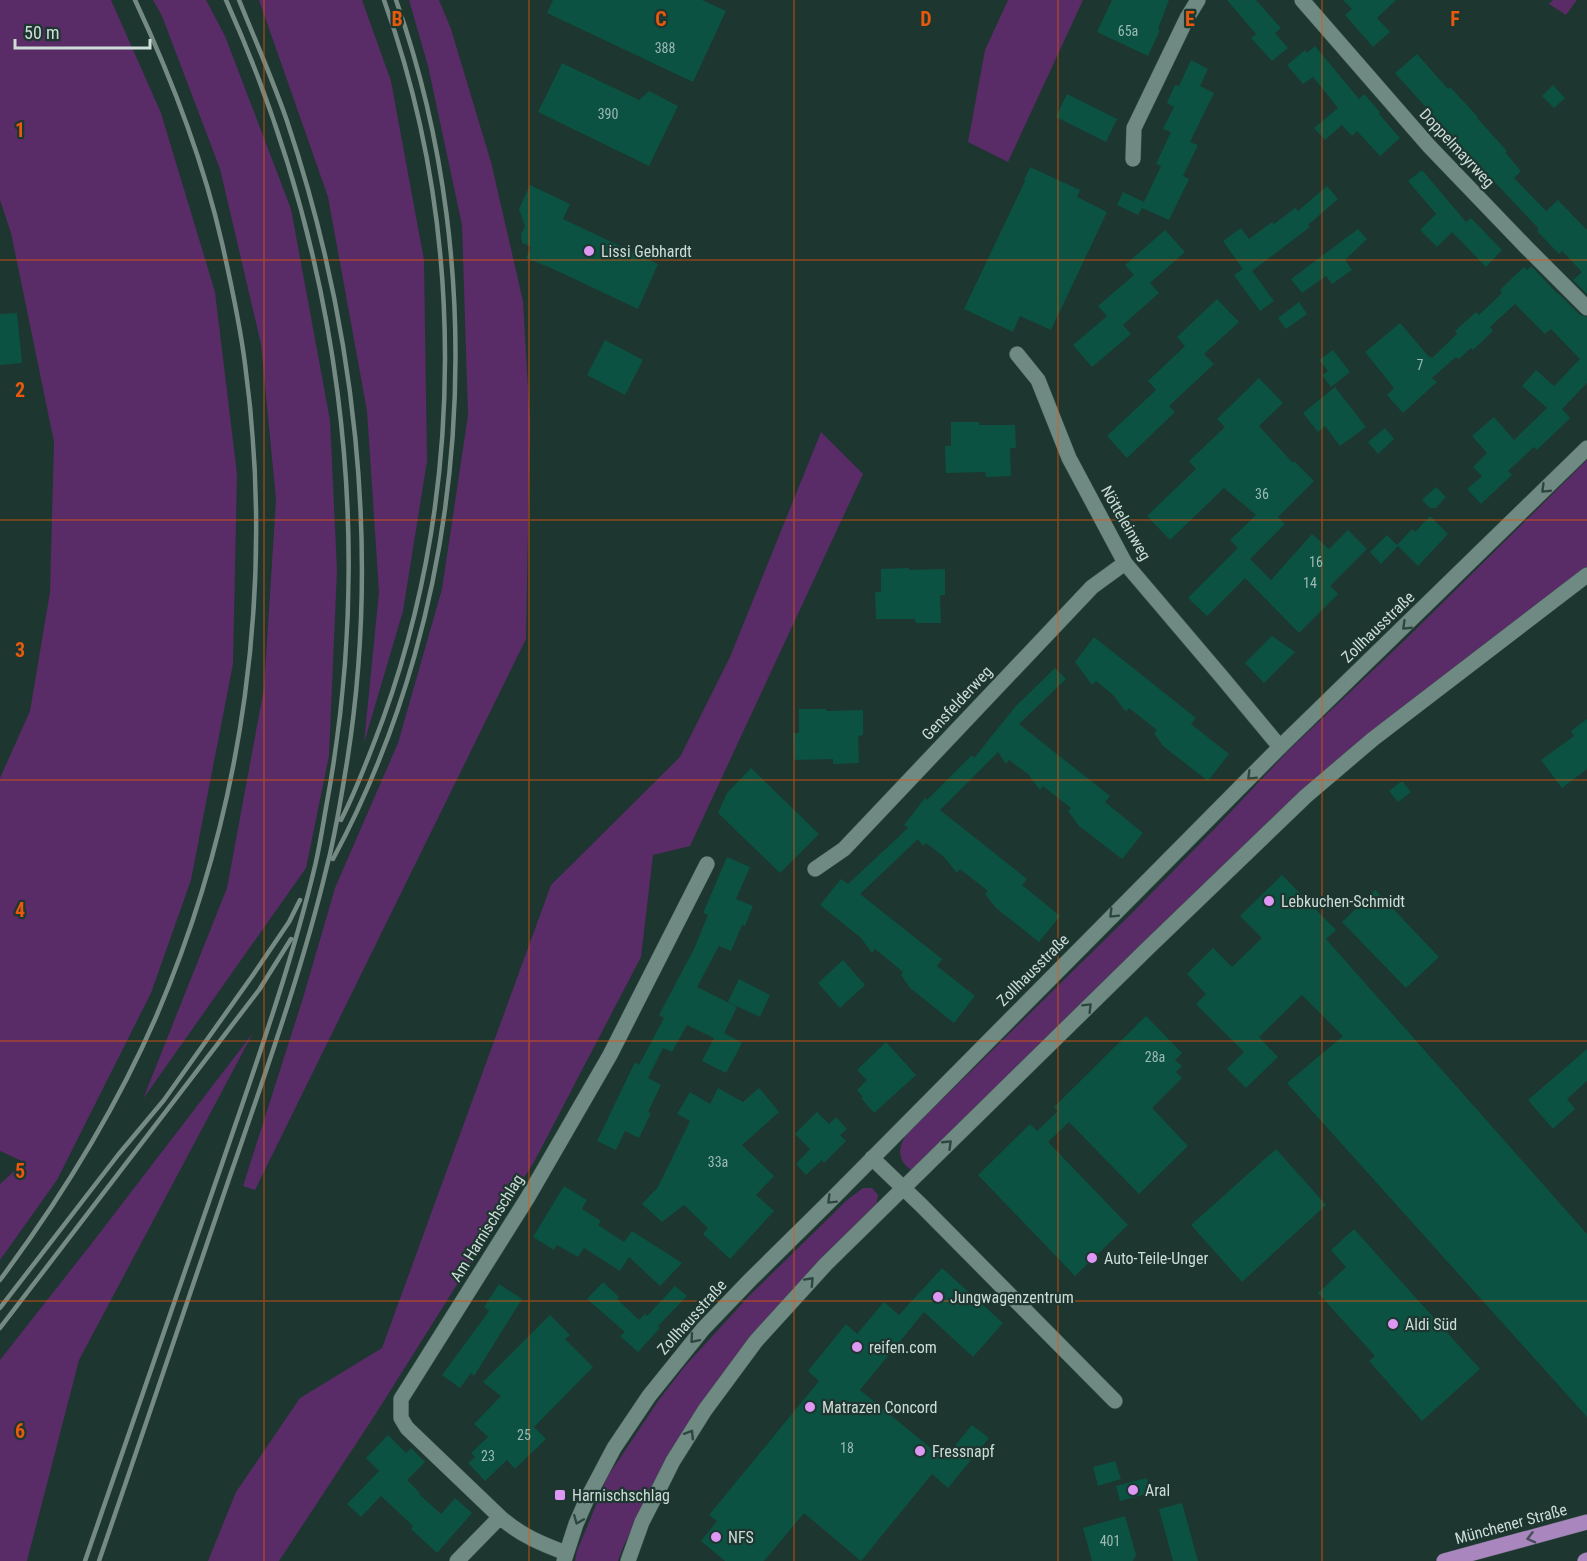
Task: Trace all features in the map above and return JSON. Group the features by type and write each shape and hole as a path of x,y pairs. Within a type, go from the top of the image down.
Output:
{"main road":[{"path":"1133,159 1134,128 1198,0"},
{"name":"Doppelmayrweg","path":"1309,2 1429,146 1587,308"},
{"name":"Nötteleinweg","path":"1017,354 1038,380 1069,458 1125,563 1280,747"},
{"name":"Zollhausstraße","path":"565,1557 586,1502 609,1457 637,1413 703,1329 1280,747 1587,448"},
{"name":"Gensfelderweg","path":"815,869 844,849 1092,586 1125,563"},
{"path":"628,1561 642,1522 669,1469 705,1410 756,1341 810,1281 1319,784 1373,739 1587,575"},
{"name":"Am Harnischschlag","path":"565,1557 513,1528 407,1428 401,1418 401,1399 528,1197 610,1055 707,864"},
{"path":"872,1158 1115,1401"},
{"path":"457,1561 500,1516"},
{"name":"Münchener Straße","path":"1444,1561 1587,1522"}],"shaded area":[{"path":"0,0 111,0 161,113 215,292 237,474 233,664 191,880 151,993 57,1180 0,1260 0,1184 24,1162 0,1151 0,778 30,711 50,592 54,442 11,233 0,200"},
{"path":"153,0 206,0 225,36 291,209 330,420 337,570 329,756 306,868 143,1099 227,888 264,688 276,500 261,344 220,169 162,16"},
{"path":"259,0 362,0 391,81 424,260 427,461 403,611 364,743 379,592 367,411 328,197"},
{"path":"409,0 439,0 451,29 491,162 523,301 530,422 526,639 255,1190 243,1186 303,998 335,888 398,743 442,589 468,415 462,225 428,66"},
{"path":"1008,0 1083,0 1008,162 968,142 985,50"},
{"path":"1553,0 1577,0 1566,15 1549,4"},
{"path":"821,432 863,474 690,846 653,855 641,957 534,1162 375,1415 279,1561 208,1561 236,1492 300,1398 382,1348 551,885 680,757 730,657"},
{"path":"1587,460 1587,573 1372,738 915,1168 911,1170 906,1166 900,1152 902,1142 908,1133 1133,912 1289,750 1408,637"},
{"path":"253,1033 79,1360 27,1561 0,1561 0,1360"},
{"path":"863,1188 872,1188 878,1195 876,1207 770,1317 721,1375 667,1459 618,1561 575,1561 608,1476 658,1401 685,1366 749,1296 847,1200"}],"building":[{"path":"553,0 702,0 726,11 693,82 547,13"},
{"path":"1112,0 1169,0 1158,29 1160,30 1148,56 1097,32"},
{"path":"1227,0 1256,0 1281,28 1275,33 1288,48 1272,61 1251,38 1256,34"},
{"path":"1343,0 1396,0 1377,18 1390,32 1373,47 1345,15 1352,9"},
{"path":"1315,46 1359,99 1364,94 1400,138 1380,156 1357,131 1352,136 1342,125 1325,140 1314,128 1338,108 1313,77 1303,84 1287,65 1305,50 1307,53"},
{"path":"1417,54 1448,89 1450,87 1478,117 1507,151 1505,152 1521,171 1514,178 1546,211 1558,200 1587,230 1587,294 1573,280 1582,272 1562,251 1559,254 1537,231 1539,229 1469,155 1463,151 1461,153 1440,129 1442,127 1440,123 1395,73"},
{"path":"1191,60 1208,69 1200,86 1214,93 1190,142 1198,145 1183,176 1189,179 1169,220 1142,208 1138,215 1117,205 1123,192 1144,202 1161,166 1156,164 1171,132 1163,129 1174,107 1167,103 1175,85 1179,86"},
{"path":"562,63 639,100 649,91 678,106 649,166 538,112"},
{"path":"1553,85 1565,98 1554,108 1542,96"},
{"path":"1067,94 1117,119 1106,142 1056,117"},
{"path":"1030,167 1080,190 1077,197 1107,212 1051,330 1020,316 1013,332 964,309"},
{"path":"1422,170 1466,222 1471,218 1502,250 1486,267 1452,232 1437,247 1420,230 1436,214 1408,181"},
{"name":"Lissi Gebhardt","path":"530,185 570,204 563,219 658,264 638,309 526,258 531,247 522,243 521,234 525,226 519,209"},
{"path":"1327,186 1338,199 1308,225 1310,227 1252,271 1274,301 1260,311 1234,275 1243,269 1223,241 1241,228 1249,239 1295,208 1298,211"},
{"path":"1358,229 1367,239 1345,260 1352,270 1332,284 1326,276 1302,293 1291,279"},
{"path":"1165,230 1185,252 1150,283 1159,293 1123,325 1131,334 1092,367 1073,345 1107,316 1098,306 1134,275 1125,265"},
{"path":"1531,266 1580,315 1587,317 1587,383 1562,409 1570,418 1537,450 1534,447 1508,471 1512,475 1481,504 1467,489 1482,476 1473,467 1487,453 1472,436 1494,417 1514,440 1547,408 1522,386 1536,370 1554,386 1580,359 1551,329 1545,334 1515,304 1490,327 1493,331 1473,350 1471,348 1459,359 1456,357 1432,378 1437,382 1403,413 1387,395 1394,388 1365,352 1400,323 1432,358 1457,334 1455,331 1476,312 1479,315 1524,267 1527,270"},
{"path":"1217,299 1239,322 1204,354 1214,364 1169,406 1175,412 1127,458 1107,436 1156,390 1148,381 1185,346 1177,337"},
{"path":"1299,302 1307,314 1286,329 1278,318"},
{"path":"17,313 22,363 0,365 0,314"},
{"path":"605,340 643,360 625,395 587,375"},
{"path":"1333,350 1350,372 1331,387 1322,375 1328,371 1319,360"},
{"path":"1259,378 1283,403 1259,426 1293,463 1294,461 1314,481 1278,517 1285,524 1250,559 1271,580 1312,534 1329,549 1348,530 1367,549 1330,586 1338,594 1299,633 1245,578 1207,616 1188,598 1238,548 1230,540 1256,515 1224,488 1170,540 1147,516 1196,469 1189,461 1225,427 1217,419"},
{"path":"1335,387 1366,427 1340,446 1325,426 1318,432 1303,413"},
{"path":"951,422 1015,425 1016,448 1010,448 1011,476 986,477 985,472 946,473 945,446 951,446"},
{"path":"1385,428 1394,439 1378,454 1368,442"},
{"path":"1436,487 1446,497 1436,508 1430,508 1422,500"},
{"path":"1430,516 1448,534 1418,566 1398,546 1381,564 1370,552 1387,535 1397,545 1412,529 1415,532"},
{"path":"909,568 909,570 945,569 945,595 940,595 941,623 916,623 915,619 876,619 875,592 881,592 881,569"},
{"path":"1272,636 1295,652 1264,683 1245,663"},
{"path":"1094,637 1196,718 1191,724 1229,754 1208,781 1163,746 1154,733 1157,730 1129,708 1126,712 1113,695 1096,681 1092,685 1075,662"},
{"path":"1055,668 1066,679 1019,724 1110,796 1105,802 1143,833 1122,859 1079,826 1068,811 1071,808 1043,786 1040,790 1028,774 1009,760 1006,764 998,752 940,810 1027,879 1022,885 1060,916 1039,942 996,908 985,894 988,891 960,869 957,873 944,857 926,843 923,846 918,839 860,894 942,959 937,966 975,996 954,1023 910,988 901,975 903,972 875,949 872,953 861,938 820,905 841,879 848,884 908,828 904,825 925,798 927,800 972,755 974,758 1016,706"},
{"path":"799,709 863,710 863,735 858,736 859,763 833,764 833,759 794,760 793,733 799,733"},
{"path":"1587,719 1587,769 1562,788 1541,760 1574,736 1571,731"},
{"path":"751,768 819,834 780,873 718,813 727,793"},
{"path":"1402,781 1411,792 1398,802 1389,791"},
{"path":"727,857 750,867 736,899 753,906 731,951 719,946 697,987 737,1007 724,1033 742,1043 726,1073 702,1061 714,1038 687,1025 672,1052 663,1048 648,1078 661,1085 639,1138 625,1131 616,1150 597,1141 635,1062 639,1065 664,1018 659,1015 694,949 708,915 703,913"},
{"path":"1282,875 1336,930 1326,939 1587,1234 1587,1417 1287,1083 1343,1036 1302,995 1259,1037 1278,1057 1246,1088 1227,1069 1244,1052 1196,1004 1206,994 1187,974 1213,948 1232,967 1262,938 1240,916"},
{"path":"1375,890 1439,957 1406,988 1342,922"},
{"path":"843,960 865,985 840,1008 818,983"},
{"path":"739,979 770,995 760,1017 728,1002"},
{"path":"1146,1016 1182,1053 1175,1060 1182,1066 1176,1072 1182,1078 1152,1108 1188,1146 1139,1194 1069,1122 1048,1142 1128,1225 1075,1276 978,1175 1030,1124 1037,1131 1058,1111 1054,1107"},
{"path":"886,1042 916,1075 874,1113 857,1090 867,1080 857,1070"},
{"path":"1587,1049 1587,1081 1567,1099 1575,1109 1553,1129 1528,1100"},
{"path":"718,1088 743,1102 759,1088 779,1112 742,1145 774,1176 756,1195 774,1211 730,1259 703,1234 708,1228 684,1205 662,1222 642,1204 658,1187 690,1121 677,1114 690,1092 710,1104"},
{"path":"817,1112 829,1124 836,1117 847,1129 840,1135 846,1141 824,1163 822,1160 806,1175 796,1164 810,1149 795,1134"},
{"path":"1276,1149 1326,1205 1242,1282 1191,1225"},
{"path":"564,1186 587,1200 582,1209 601,1221 598,1225 624,1242 632,1231 682,1263 660,1286 629,1257 620,1271 584,1248 578,1257 557,1245 554,1250 533,1237"},
{"name":"Aldi Süd","path":"1354,1229 1480,1369 1422,1421 1369,1361 1375,1356 1318,1293 1346,1267 1331,1250"},
{"path":"942,1268 1003,1323 973,1357 924,1312 860,1390 944,1459 972,1425 989,1438 948,1488 932,1474 861,1561 804,1513 764,1561 725,1561 701,1541 717,1521 709,1515 819,1381 808,1371 846,1324 857,1334 884,1302 899,1315"},
{"path":"603,1282 639,1320 645,1314 647,1316 675,1286 687,1296 658,1326 660,1328 638,1352 620,1336 625,1332 587,1299"},
{"path":"499,1284 522,1299 474,1376 471,1373 460,1388 442,1375 489,1311 484,1307"},
{"path":"550,1315 570,1335 565,1339 593,1367 534,1427 546,1439 515,1469 507,1460 485,1481 468,1463 475,1457 471,1453 488,1437 474,1424 501,1396 483,1382"},
{"path":"388,1435 406,1453 411,1448 425,1462 407,1480 419,1494 441,1514 455,1498 472,1513 437,1553 411,1529 413,1526 381,1496 361,1517 347,1504 379,1471 366,1458"},
{"path":"1115,1461 1121,1479 1098,1486 1093,1467"},
{"name":"Aral","path":"1147,1478 1150,1493 1120,1501 1116,1486"},
{"path":"1182,1503 1198,1561 1173,1561 1159,1509"},
{"name":"Aral","path":"1125,1516 1136,1555 1133,1561 1092,1561 1083,1528"}],"railway":[{"path":"0,1280 86,1153 123,1086 156,1017 186,939 211,859 231,778 245,696 253,614 256,531 253,447 243,349 225,258 196,150 161,59 135,0"},
{"path":"85,1561 248,1088 295,941 318,850 342,700 348,597 347,495 338,394 321,293 296,193 265,96 226,0"},
{"path":"99,1561 295,983 336,827 357,681 362,600 361,519 355,438 345,357 330,277 310,198 282,106 239,0"},
{"path":"341,820 383,719 410,632 429,543 441,452 445,360 441,268 430,177 411,87 384,0"},
{"path":"333,859 379,760 415,655 439,547 453,436 455,325 446,214 427,105 396,0"},
{"path":"0,1308 118,1155 164,1100 253,975 289,922 300,900"},
{"path":"0,1328 259,990 291,939"}],"place":[{"name":"Lissi Gebhardt","path":"589,251"},
{"name":"Lebkuchen-Schmidt","path":"1269,901"},
{"name":"Auto-Teile-Unger","path":"1092,1258"},
{"name":"Jungwagenzentrum","path":"938,1297"},
{"name":"Aldi Süd","path":"1393,1324"},
{"name":"reifen.com","path":"857,1347"},
{"name":"Matrazen Concord","path":"810,1407"},
{"name":"Fressnapf","path":"920,1451"},
{"name":"Aral","path":"1133,1490"},
{"name":"Harnischschlag","path":"560,1495"},
{"name":"NFS","path":"716,1537"}]}
